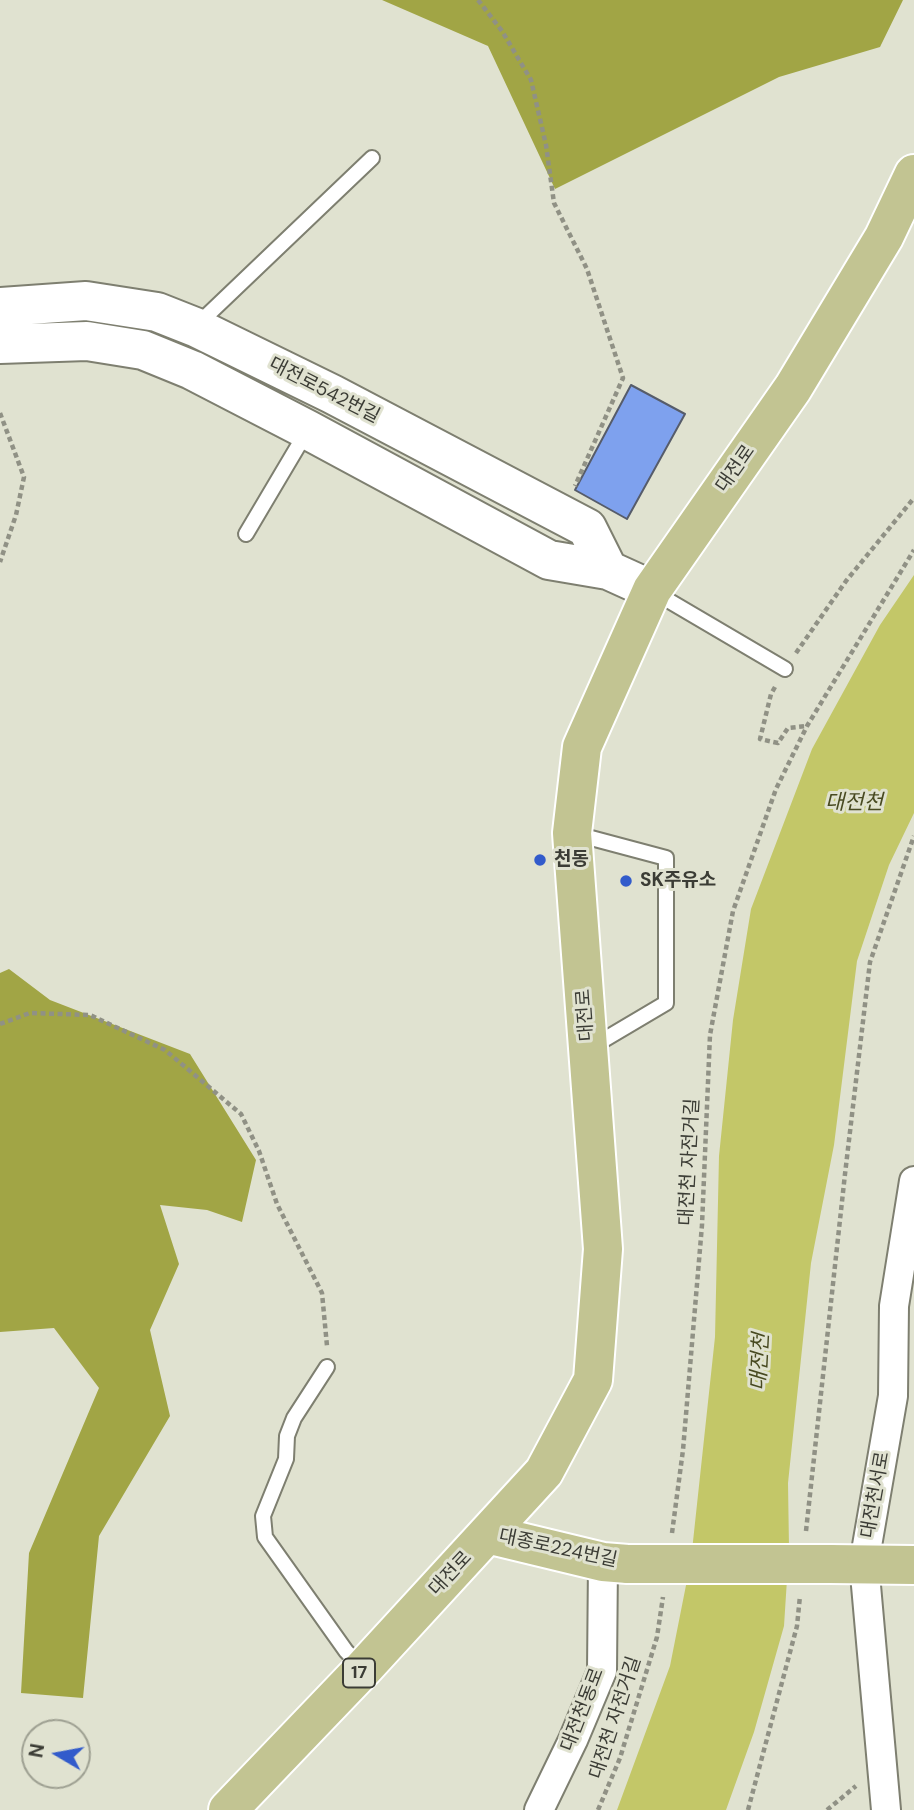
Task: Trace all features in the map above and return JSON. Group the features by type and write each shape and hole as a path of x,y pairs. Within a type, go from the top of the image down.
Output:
{"main road":[{"name":"대전로","path":"229,1810 544,1472 593,1380 603,1249 572,833 582,747 652,590 793,388 884,237 914,174"},
{"name":"대전로542번길","path":"0,307 86,301 157,312 195,327 332,394 587,528"},
{"path":"0,344 87,341 142,350 192,370 549,560 608,570 652,590"},
{"path":"587,528 608,570"},
{"name":"대종로224번길","path":"487,1534 615,1563 832,1571"},
{"path":"832,1571 914,1564"}],"street":[{"name":"대전천서로","path":"886,1810 832,1571 893,1396 904,1310 914,1181"},
{"name":"대전천동로","path":"539,1810 602,1671 615,1563"}],"lane":[{"path":"195,327 372,158"},
{"path":"246,534 308,430"},
{"path":"652,590 785,669"},
{"path":"572,833 666,858 666,1003 589,1048"},
{"path":"327,1367 294,1418 288,1436 286,1459 263,1516 265,1537 346,1651 363,1669"}],"path":[{"path":"478,0 502,31 531,80 546,145 554,203 587,269 623,378 573,491 587,528"},
{"path":"0,413 24,477 16,515 0,562"},
{"path":"807,726 788,728 778,743 760,739 771,694 785,669 846,581 914,498"},
{"name":"대전천 자전거길","path":"670,1544 683,1450 702,1225 710,1035 733,911 776,789 807,726 914,550"},
{"path":"806,1534 870,962 914,836"},
{"path":"0,1024 30,1013 90,1015 164,1051 241,1114 259,1151 277,1203 322,1293 327,1367"},
{"path":"748,1810 797,1626 832,1571"},
{"name":"대전천 자전거길","path":"598,1810 621,1758 653,1649 664,1583"}],"shaded area":[{"path":"382,0 903,0 880,47 779,77 555,189 488,46"},
{"path":"9,969 50,1000 190,1054 256,1160 242,1222 207,1210 160,1205 179,1264 150,1330 170,1416 99,1536 83,1698 21,1693 29,1553 99,1388 54,1328 0,1332 0,973"}],"water":[{"name":"대전천","path":"914,575 914,813 889,865 857,961 834,1145 811,1263 788,1483 789,1548 784,1626 754,1732 726,1810 617,1810 670,1666 691,1560 715,1337 719,1156 733,1020 751,909 812,749 880,625"}],"building":[{"path":"631,385 685,414 627,519 575,490"}],"place":[{"name":"천동","path":"540,860"},
{"name":"SK주유소","path":"626,881"}]}
